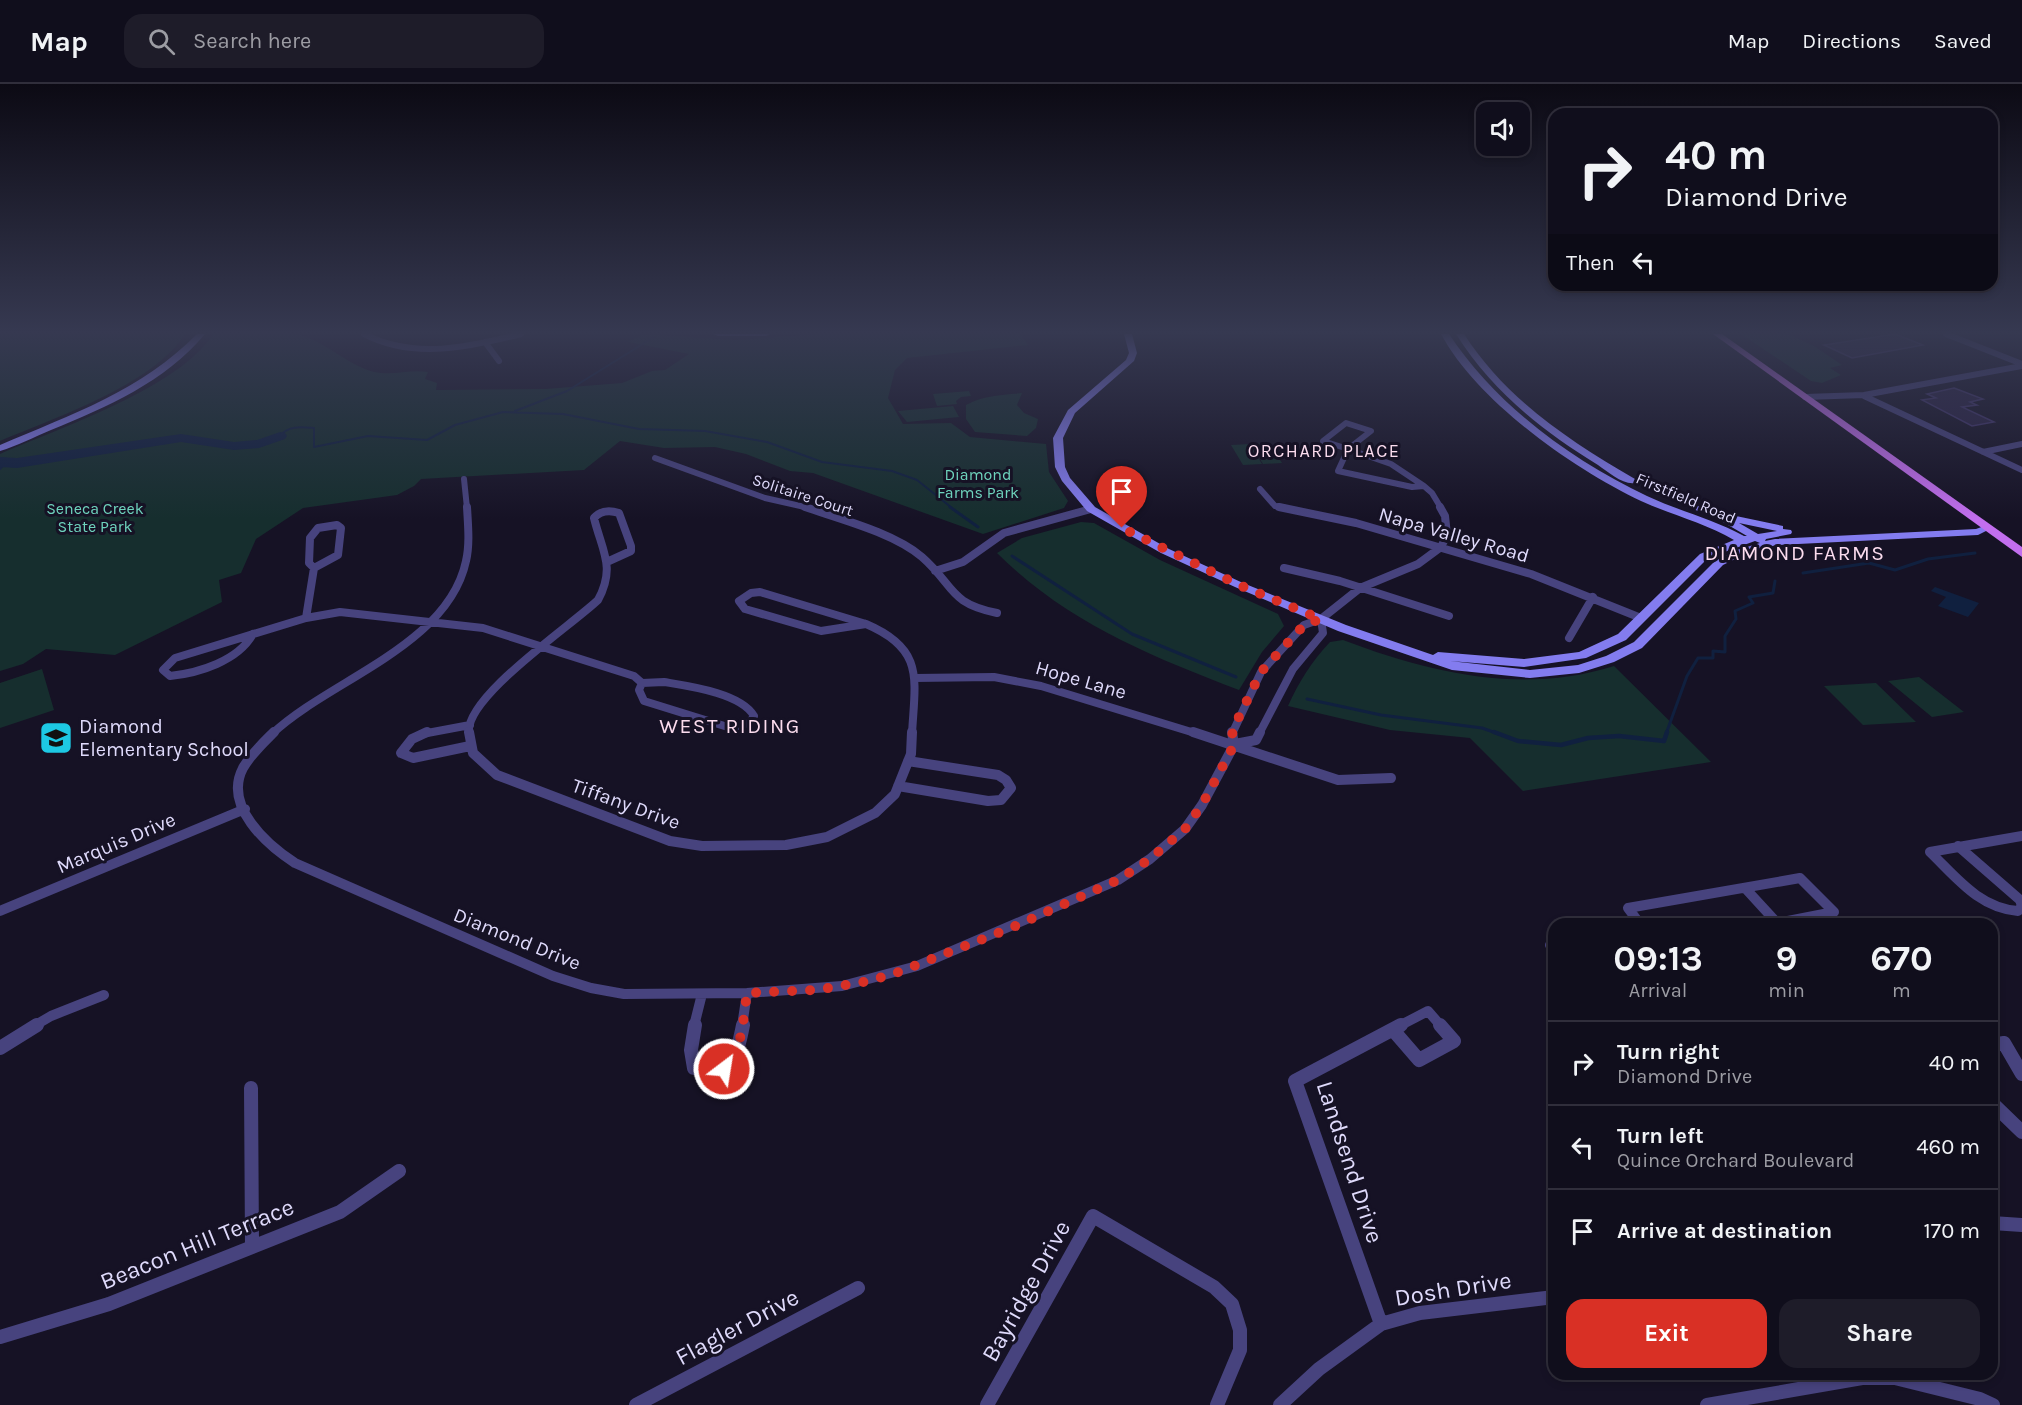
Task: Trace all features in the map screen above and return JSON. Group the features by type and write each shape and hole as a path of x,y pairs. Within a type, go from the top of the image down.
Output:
{"main road":[{"path":"1805,397 2022,553"}],"street":[{"path":"0,448 118,396"},
{"path":"1090,396 1071,412 1059,438 1060,467 1066,479 1090,509 1165,551 1239,585 1418,656 1456,667 1530,674 1595,665 1638,645 1719,563 1755,542 1799,531 1963,524 1987,528"},
{"name":"Firstfield Road","path":"1497,396 1549,440 1633,493 1711,523 1743,540"},
{"name":"Firstfield Road","path":"1514,396 1562,436 1648,490 1720,516 1755,542"},
{"path":"1805,397 1845,396"},
{"path":"1865,396 2022,470"},
{"path":"1425,486 1412,487 1338,471 1348,449 1371,431 1346,423 1323,441 1348,449 1390,464 1425,486 1440,503 1445,516 1447,535 1441,547"},
{"path":"1983,452 2022,444"},
{"name":"Solitaire Court","path":"655,458 765,498 805,507 891,539 922,557 959,599 973,608 997,613"},
{"name":"Diamond Drive","path":"464,479 468,553 466,567 456,588 430,620 396,650 266,737 249,756 241,773 238,790 245,809 264,842 296,863 553,976 591,988 624,994 747,993 834,987 896,973 1011,928 1118,880 1150,859 1185,829 1202,805 1234,745 1232,731 1261,672 1304,625 1321,619 1360,588 1418,564 1441,547"},
{"name":"Napa Valley Road","path":"1260,489 1275,506 1356,523 1531,574 1641,618"},
{"path":"935,571 963,562 1004,533 1090,509"},
{"path":"470,724 420,735 409,740 401,753 413,758 470,746 470,724 484,698 593,607 606,587 609,561 601,547 594,518 599,513 614,511 620,513 632,543 631,551 609,561"},
{"path":"1720,516 1799,531"},
{"path":"337,525 341,528 338,555 314,568 309,563 312,532 318,528 337,525"},
{"path":"1418,656 1524,663 1568,658 1610,644 1622,637 1704,556 1743,540 1768,544 1802,539 1978,532 1987,528"},
{"path":"306,618 314,568"},
{"path":"1284,568 1340,581 1449,616"},
{"path":"866,624 821,632 745,609 739,601 752,592 759,592 866,624 899,641 912,664 915,678"},
{"path":"1569,638 1593,597"},
{"path":"253,634 250,642 236,655 180,675 170,676 163,670 175,658 253,634 306,618 340,612 483,627 634,676 642,683 663,681 744,704 750,708 754,716 749,723 730,728 701,720 645,701 639,690 642,683"},
{"path":"1234,745 1256,740 1293,669 1323,633 1321,619"},
{"name":"Hope Lane","path":"915,678 994,677 1041,686 1234,745 1338,780 1391,778"},
{"name":"Tiffany Drive","path":"470,746 488,770 497,775 670,841 702,846 786,845 827,837 875,813 895,794 911,754 915,678"},
{"path":"898,786 988,801 1001,800 1011,788 1006,780 998,775 908,761"},
{"name":"Marquis Drive","path":"0,911 245,809"},
{"path":"1958,846 2020,900 2022,906 2018,911 2007,912 1987,904 1930,852 1958,846 2022,836"},
{"path":"1636,918 1628,908 1800,878 1834,912 1803,918"},
{"path":"1746,888 1773,918"},
{"path":"702,994 691,1043 691,1059 694,1068 711,1072 724,1069 732,1061 738,1047 747,993"},
{"path":"0,1048 51,1017 104,994"},
{"name":"Landsend Drive","path":"1381,1324 1295,1082 1428,1011 1454,1041 1419,1060 1393,1030"},
{"path":"1998,1044 2004,1043 2022,1074"},
{"path":"251,1088 252,1246"},
{"path":"1998,1109 2022,1132"},
{"name":"Beacon Hill Terrace","path":"0,1337 109,1305 340,1212 399,1171"},
{"name":"Bayridge Drive","path":"987,1405 1094,1216 1214,1287 1232,1304 1240,1330 1240,1350 1217,1405"},
{"path":"1998,1223 2022,1225"},
{"name":"Flagler Drive","path":"636,1405 858,1288"},
{"name":"Dosh Drive","path":"1281,1405 1320,1369 1381,1324 1420,1313 1548,1298"},
{"path":"1707,1405 1851,1380"},
{"path":"1903,1380 1980,1399 1993,1405"}],"green space":[{"path":"0,396 105,396 74,410 0,441"},
{"name":"Seneca Creek State Park","path":"133,396 889,396 903,424 951,423 970,437 1046,444 1049,472 1068,501 1064,508 983,534 813,473 790,471 746,454 715,447 664,448 620,441 584,470 421,479 414,486 397,495 303,508 256,539 241,573 219,580 222,602 115,655 46,649 23,664 0,671 0,454"},
{"path":"934,396 971,396 961,397 956,401 957,404 937,406"},
{"path":"993,396 1021,396 1017,405 1024,413 1038,419 1036,428 1027,436 975,432 966,419 966,405"},
{"path":"953,406 959,417 907,422 898,411"},
{"path":"1269,443 1282,463 1263,464 1251,444"},
{"path":"1250,444 1262,464 1243,465 1231,445"},
{"name":"Diamond Farms Park","path":"1081,522 1094,523 1160,560 1278,614 1284,626 1262,652 1239,690 1173,664 1110,635 1051,599 997,553 1022,538"},
{"path":"1343,640 1409,662 1477,676 1546,679 1580,675 1614,666 1711,762 1523,791 1470,738 1390,730 1288,706 1306,672 1323,649 1330,642"},
{"path":"42,669 54,710 0,728 0,683"},
{"path":"1919,677 1964,712 1932,717 1888,681"},
{"path":"1876,683 1916,722 1863,725 1824,686"}],"water":[{"path":"1935,587 1979,603 1968,617 1938,606 1946,597 1931,591"}],"building":[{"path":"1931,396 1974,396 1983,399 1970,402 1977,405 1962,407 1994,422 1972,426 1922,400 1936,398"}],"waterway":[{"path":"515,411 555,396"},
{"path":"280,436 291,428 314,428 314,447 368,436 427,440 455,425 503,412 563,414 639,429 705,431 767,442 822,462 892,471 917,480 952,508"},
{"path":"0,462 17,463 181,438 234,446 259,444 280,436"},
{"path":"0,469 7,462"},
{"path":"950,507 978,527"},
{"path":"1803,573 1869,563 1895,570 1928,559 1975,553"},
{"path":"1012,556 1132,634 1236,677"},
{"path":"1666,734 1687,676 1698,658 1713,658 1713,651 1725,652 1725,636 1736,619 1735,611 1753,603 1749,597 1773,593 1775,581"},
{"path":"1307,699 1381,715 1482,728 1499,734"},
{"path":"1494,732 1518,741 1561,745 1588,738 1619,736 1664,741 1667,732"}],"place":[{"name":"Diamond Elementary School","path":"56,738"}],"district":[{"name":"ORCHARD PLACE","path":"1324,451"},
{"name":"DIAMOND FARMS","path":"1795,553"},
{"name":"WEST RIDING","path":"730,726"}],"route":[{"path":"724,1069 732,1061 738,1047 747,993 817,990 869,981 917,966 1011,928 1118,880 1150,859 1185,829 1202,805 1234,745 1232,731 1261,672 1304,625 1321,619 1239,585 1165,551 1122,528"}]}
